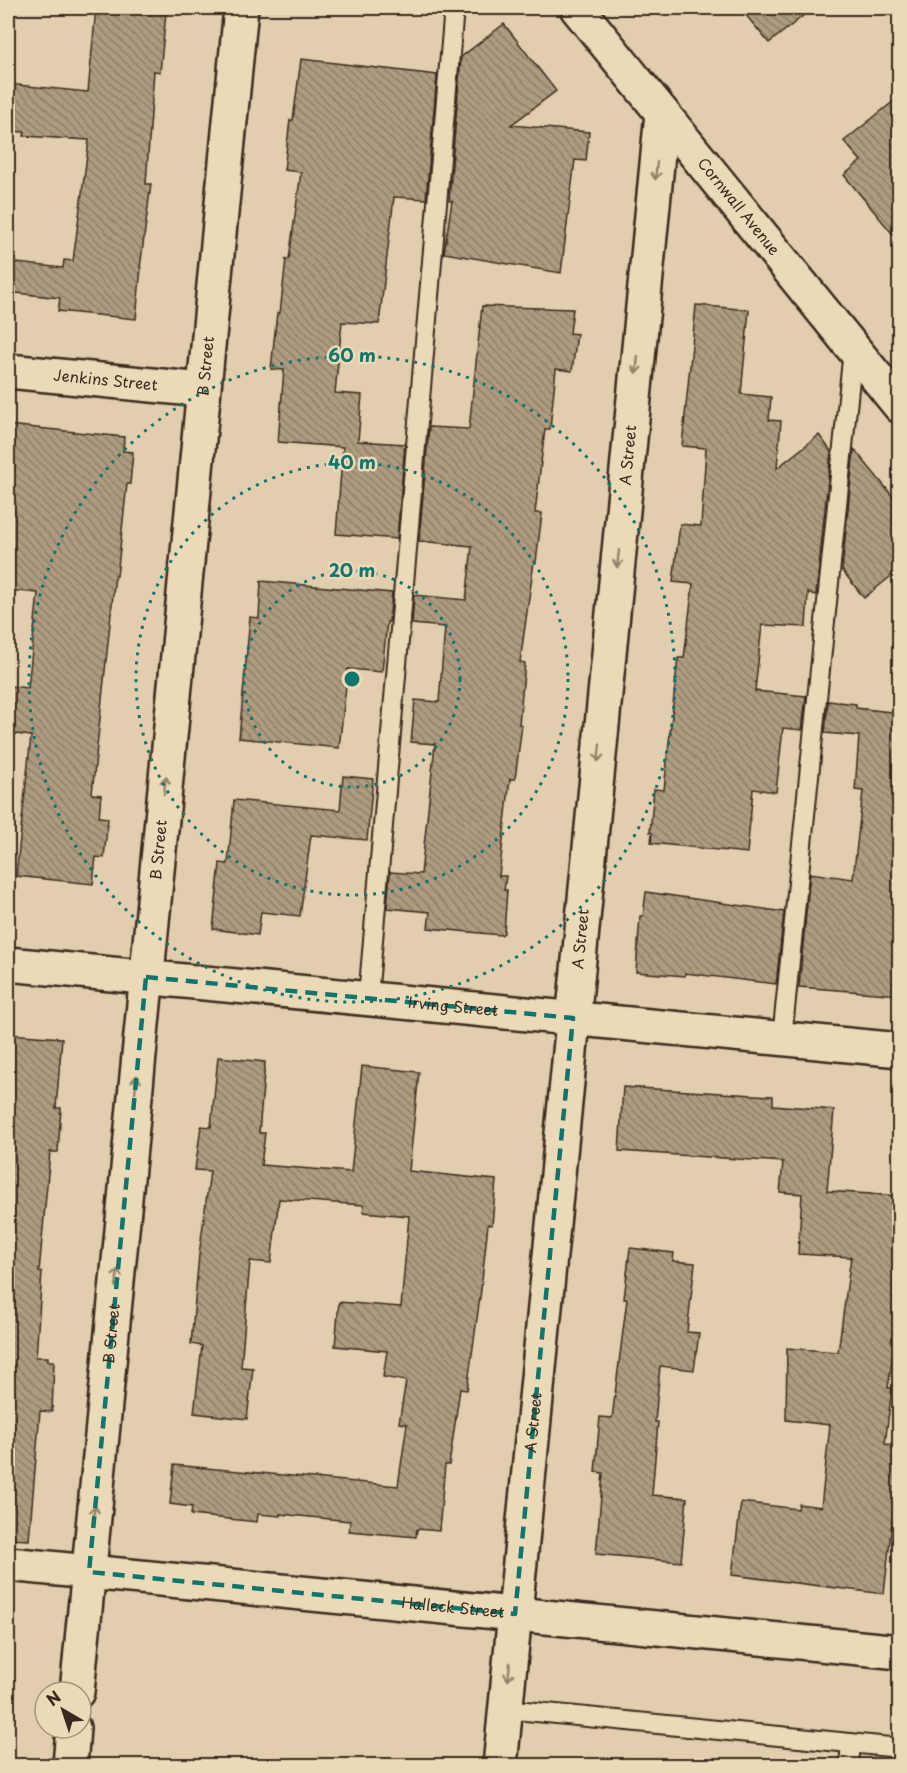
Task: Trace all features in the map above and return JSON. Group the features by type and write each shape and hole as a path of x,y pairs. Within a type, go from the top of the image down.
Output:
{"street":[{"name":"B Street","path":"78,1680 241,8"},
{"name":"Cornwall Avenue","path":"577,8 900,406"},
{"name":"A Street","path":"500,1766 662,113"},
{"name":"Jenkins Street","path":"8,371 203,390"},
{"name":"Irving Street","path":"8,964 900,1050"},
{"name":"Halleck Street","path":"8,1564 900,1652"},
{"path":"70,1766 72,1740"}],"lane":[{"path":"368,998 454,8"},
{"path":"782,1038 853,350"},
{"path":"506,1709 900,1748"},
{"path":"849,1766 851,1743"}],"highlighted area":[{"path":"146,977 573,1018 515,1614 89,1572"}],"building":[{"path":"96,8 166,13 160,72 154,71 146,184 151,184 136,319 58,311 60,298 8,292 8,262 63,268 64,260 73,261 89,140 24,136 25,132 8,131 8,84 88,92"},
{"path":"740,8 813,8 769,43"},
{"path":"504,24 556,91 511,125 589,132 586,161 575,160 561,273 444,253 452,201 449,201 461,57"},
{"path":"301,59 437,75 426,199 394,197 379,324 342,322 335,393 362,395 358,441 405,444 397,539 336,534 343,447 278,442 284,370 271,369 277,313 280,313 286,259 289,259 301,172 284,170"},
{"path":"900,96 900,243 844,175 861,161 844,141"},
{"path":"696,305 749,310 741,394 771,397 769,420 781,421 777,468 819,435 831,451 816,595 808,593 806,627 762,625 755,691 806,696 802,730 783,728 776,792 753,789 747,853 651,843 654,789 664,790 678,658 684,658 693,584 673,582 680,524 701,526 706,448 682,446"},
{"path":"482,306 573,309 570,333 577,334 572,371 556,369 550,429 545,429 535,513 542,513 520,662 525,663 519,724 522,725 515,779 510,779 499,876 506,876 504,890 507,890 504,933 501,935 428,928 430,912 387,908 390,872 421,874 435,744 411,742 415,700 439,702 445,627 412,624 414,595 466,600 472,546 419,541 429,427 469,429"},
{"path":"8,425 124,437 123,451 133,452 130,484 127,484 117,576 115,576 92,794 101,795 99,817 108,818 104,858 96,857 93,884 16,876 31,736 8,733 8,709 10,686 28,688 38,593 8,590"},
{"path":"854,449 900,505 900,569 864,598 842,570"},
{"path":"261,581 392,593 382,672 348,669 339,748 239,738 250,617 259,618"},
{"path":"828,701 856,704 856,708 900,713 900,995 799,987 810,873 853,879 863,791 855,790 859,736 825,733"},
{"path":"343,776 373,779 367,840 311,835 300,916 261,912 258,935 213,929 220,863 228,864 234,800 340,810"},
{"path":"646,892 784,912 776,984 685,973 685,976 636,972 640,916 643,916"},
{"path":"8,1034 62,1038 56,1108 61,1108 58,1152 50,1152 39,1272 42,1272 36,1357 48,1357 48,1361 54,1361 52,1412 40,1411 29,1540 8,1539"},
{"path":"218,1057 265,1062 259,1133 265,1133 261,1165 351,1172 362,1066 419,1072 409,1171 496,1180 492,1225 488,1224 467,1390 460,1389 449,1465 445,1465 439,1531 417,1529 416,1537 349,1531 350,1521 280,1514 280,1516 258,1514 257,1522 191,1515 192,1507 170,1504 174,1465 398,1486 407,1424 399,1423 406,1381 383,1377 387,1351 335,1346 339,1302 401,1307 409,1216 363,1212 364,1205 279,1199 271,1263 250,1261 241,1367 253,1368 247,1419 194,1413 202,1346 191,1344 210,1171 195,1170 201,1126 211,1127"},
{"path":"623,1087 773,1096 773,1105 834,1110 827,1191 900,1196 900,1304 888,1388 892,1388 885,1444 900,1445 900,1450 884,1594 732,1575 741,1502 798,1509 799,1504 821,1507 830,1425 786,1420 787,1348 838,1352 851,1257 798,1254 802,1194 780,1192 783,1162 619,1151"},
{"path":"630,1248 674,1253 673,1261 695,1263 687,1332 699,1333 694,1370 660,1366 655,1422 658,1422 652,1495 687,1498 681,1562 596,1554 603,1473 595,1472 600,1417 612,1418 627,1299 624,1299"}]}
